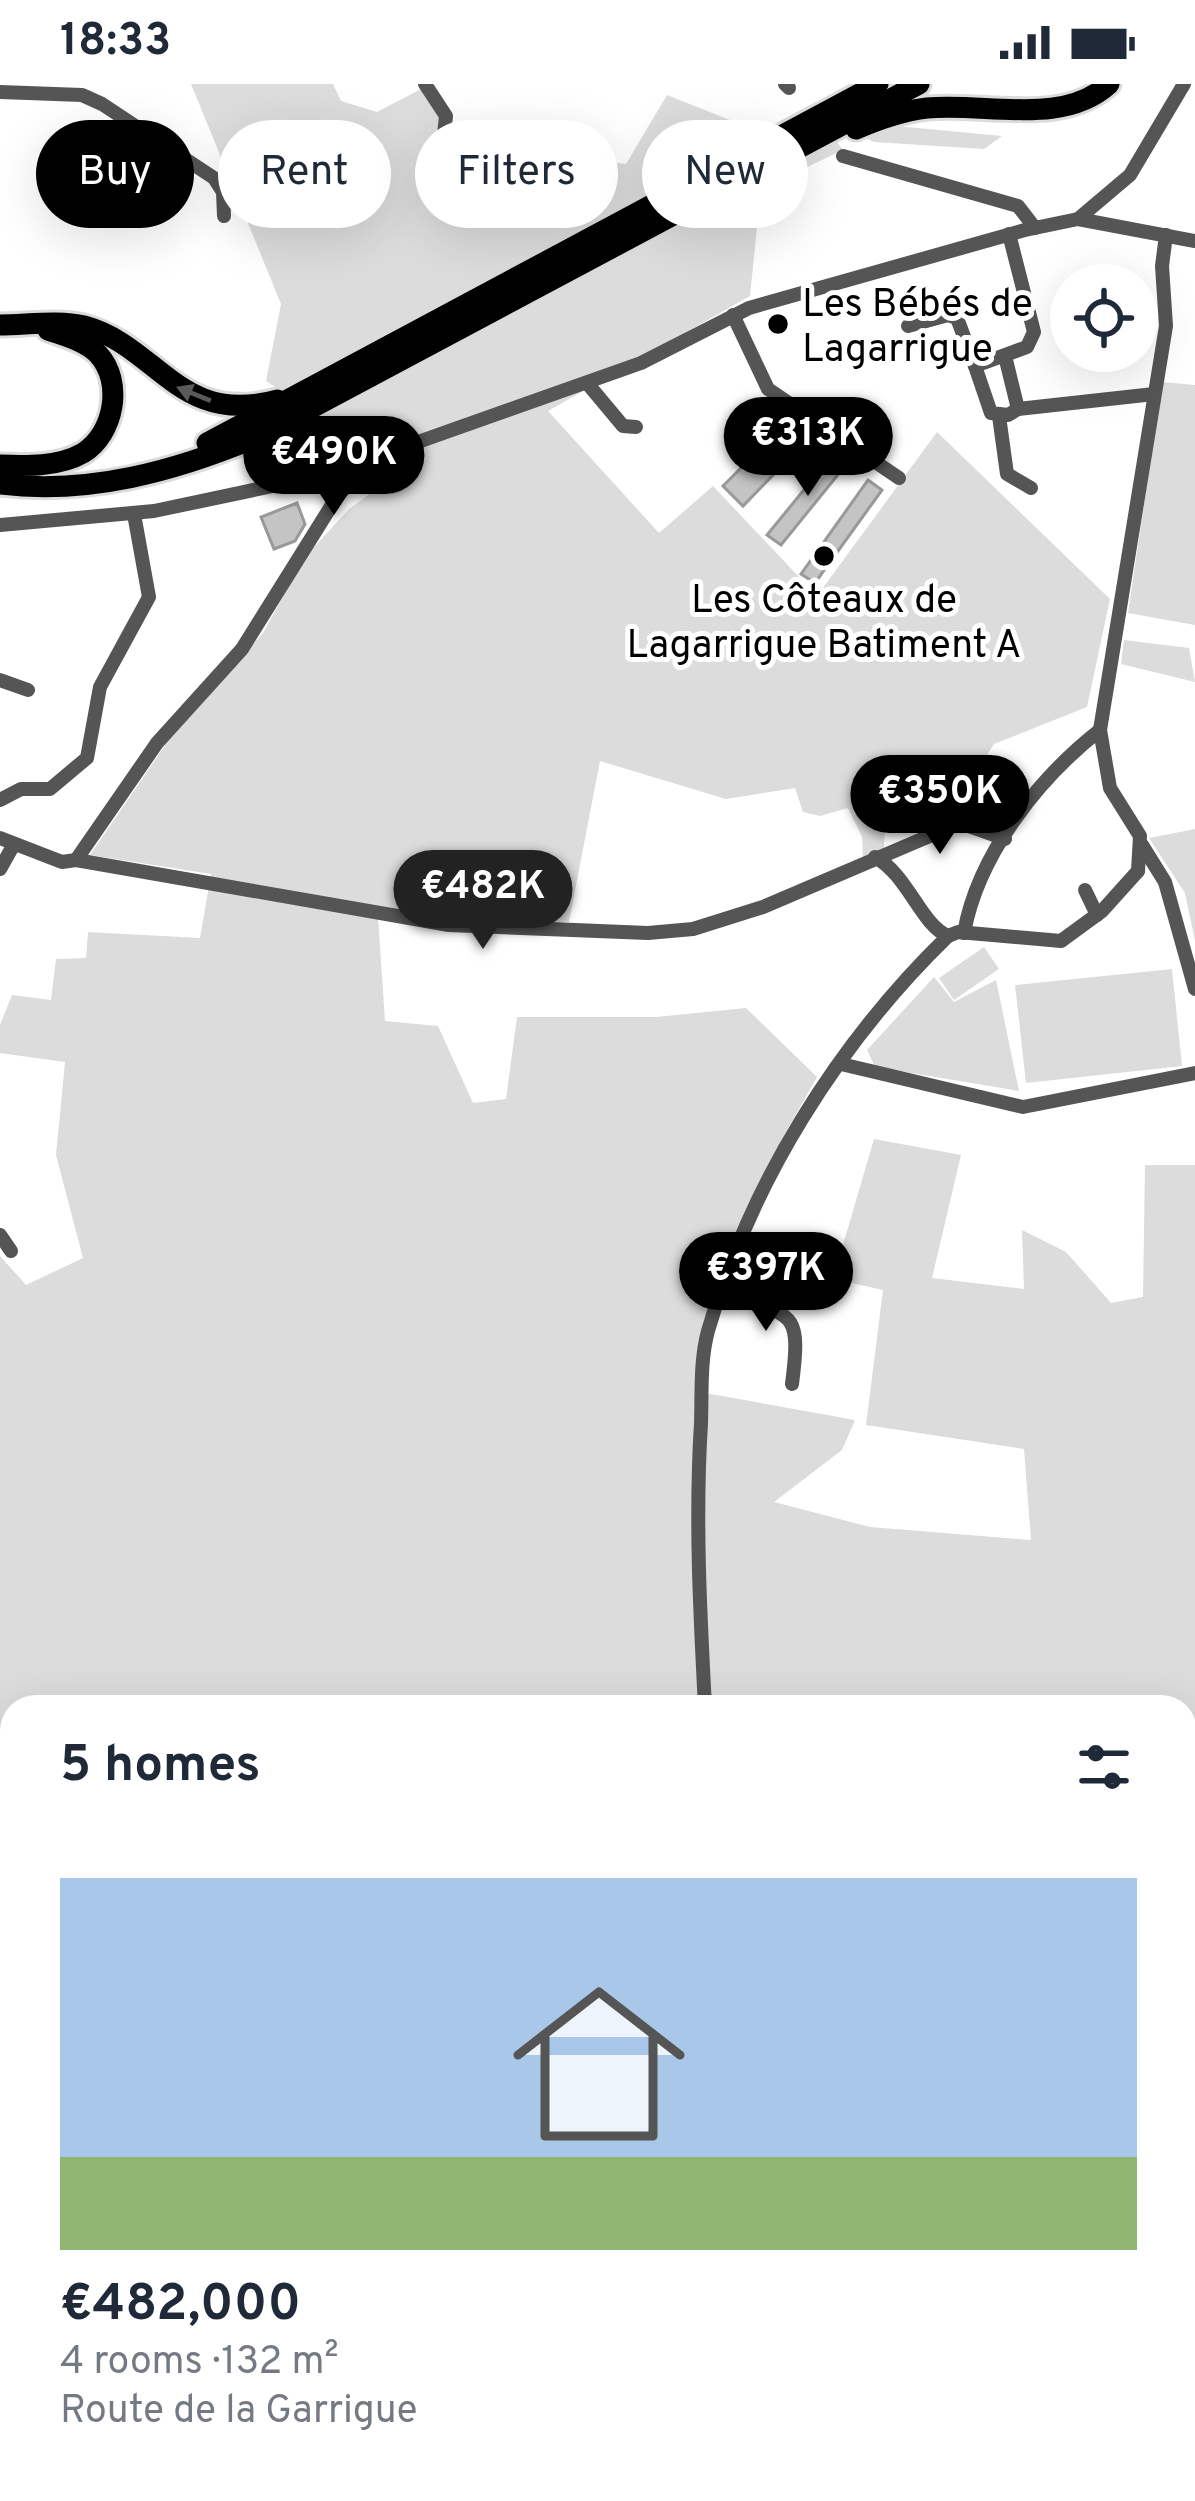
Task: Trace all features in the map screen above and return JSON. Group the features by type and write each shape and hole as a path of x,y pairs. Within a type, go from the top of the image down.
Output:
{"highway":[{"path":"804,120 869,84"},
{"path":"805,120 878,84"},
{"path":"808,143 919,84"},
{"path":"808,152 899,112 1045,108 1076,103 1109,84"},
{"path":"0,469 80,473 214,441 642,209"},
{"path":"0,484 118,480 212,456 351,390 649,228"},
{"path":"0,325 81,325 109,337 176,387 226,405 250,406 293,394 397,343"},
{"path":"0,469 55,463 81,454 98,441 109,420 113,383 98,354 36,326"}],"street":[{"path":"425,84 446,120"},
{"path":"1078,219 1130,175 1184,84"},
{"path":"0,92 82,95 218,184"},
{"path":"843,156 1018,206 1035,228"},
{"path":"76,860 157,743 242,649 333,487 378,452 456,431 641,363 733,315 1009,234 1078,219 1195,241"},
{"path":"975,365 1027,347 1034,332 1009,234"},
{"path":"1166,235 1162,266 1166,326 1100,730 1110,788 1165,882 1195,989"},
{"path":"733,315 767,389 899,478"},
{"path":"908,326 956,318 975,365 984,405 998,416 1007,473 1031,488"},
{"path":"1005,356 1018,410"},
{"path":"586,383 623,426 636,427"},
{"path":"998,416 1154,394"},
{"path":"0,525 134,514 304,477 333,487"},
{"path":"0,800 21,789 50,789 88,758 100,687 148,597 134,514"},
{"path":"0,680 28,690"},
{"path":"705,1695 697,1481 705,1351 760,1194 812,1097 890,999 956,934 1005,839 1046,779 1100,730"},
{"path":"0,869 7,842 62,862 76,860 449,926 648,933 724,921 960,823 1005,839"},
{"path":"875,856 894,868 932,917 956,934 1061,941 1097,915 1138,871 1142,845"},
{"path":"1138,871 1152,870 1165,882"},
{"path":"1085,890 1097,915"},
{"path":"856,1046 870,1070"},
{"path":"841,1064 1023,1107 1195,1073"},
{"path":"0,1235 11,1251"},
{"path":"723,1295 780,1312 793,1322 799,1336 792,1384"}],"shaded area":[{"path":"191,84 333,84 341,101 377,112 423,88 439,120 415,120 415,228 618,228 618,163 626,164 642,137 642,228 757,228 750,296 548,411 659,533 713,486 817,596 937,432 1110,599 1087,707 994,744 977,771 896,755 886,789 884,849 863,858 862,837 848,808 820,816 803,812 795,788 726,799 600,761 569,922 453,927 378,917 385,1021 438,1026 473,1103 506,1099 517,1017 656,1017 746,1008 817,1077 756,1189 721,1269 702,1351 700,1392 855,1420 842,1450 774,1502 870,1527 1031,1540 1024,1449 866,1425 883,1290 833,1279 874,1139 961,1155 932,1278 1024,1289 1022,1230 1066,1252 1111,1303 1143,1297 1145,1165 1195,1165 1195,1695 0,1695 0,1256 26,1285 83,1258 56,1155 65,1062 0,1053 0,1025 12,995 51,1000 56,959 86,958 88,932 200,938 211,874 90,855 166,744 263,633 305,557 349,509 404,469 266,381 281,304 250,228 391,228 391,120 218,120 218,150"},
{"path":"667,95 730,120 652,120"},
{"path":"810,105 843,150 808,167 808,120 782,120"},
{"path":"896,126 1002,136 984,149 874,142 859,135"},
{"path":"1162,382 1195,385 1195,625 1128,613"},
{"path":"1124,640 1189,648 1195,682 1121,664"},
{"path":"1195,829 1195,941 1185,893 1149,838"},
{"path":"984,947 999,969 954,1000 939,978"},
{"path":"1172,969 1182,1066 1026,1083 1015,985"},
{"path":"934,977 954,1002 996,980 1019,1091 875,1067 867,1050"}],"building":[{"path":"835,452 849,461 781,545 767,535"},
{"path":"755,454 775,473 743,506 723,486"},
{"path":"868,480 882,490 815,583 801,574"},
{"path":"297,503 305,524 295,541 274,549 261,517"}],"place":[{"name":"Les Bébés de Lagarrigue","path":"778,324"},
{"name":"Les Côteaux de Lagarrigue Batiment A","path":"824,556"}]}
